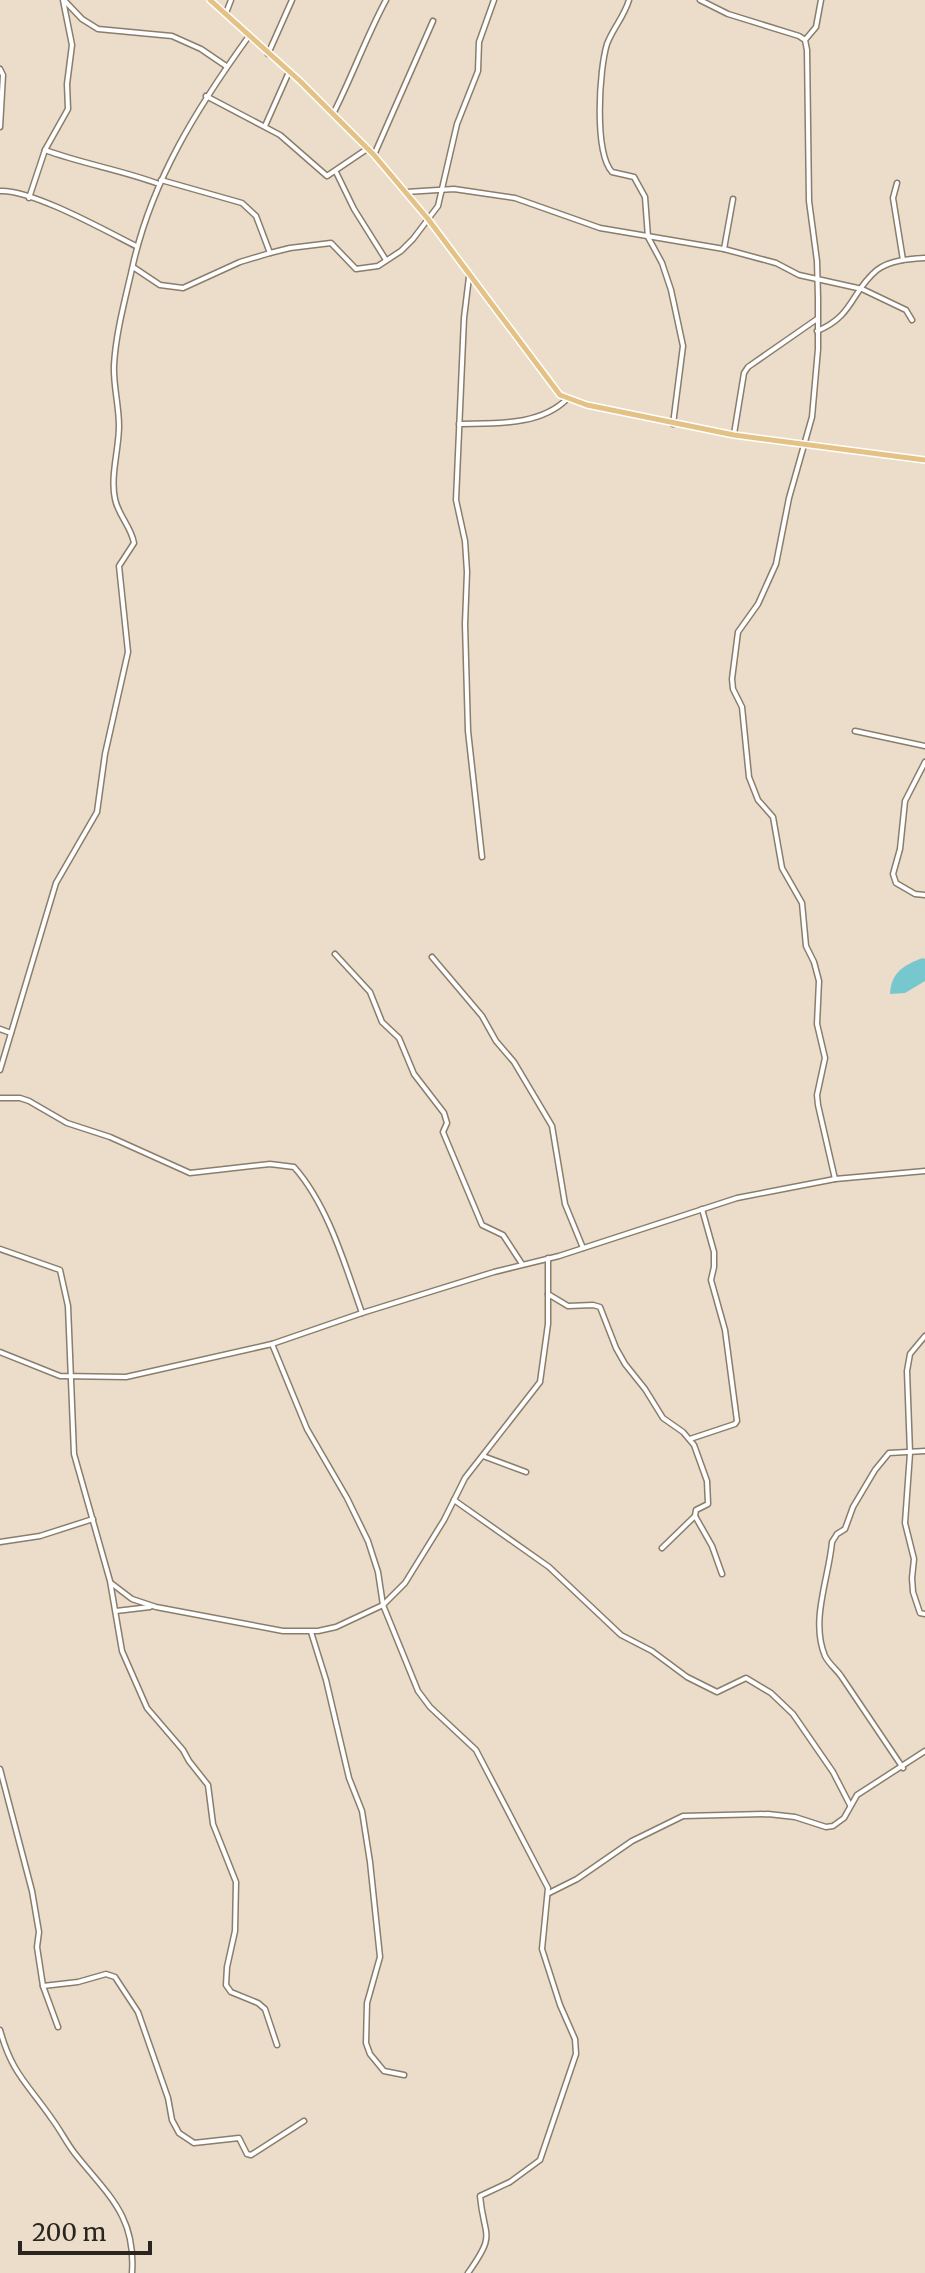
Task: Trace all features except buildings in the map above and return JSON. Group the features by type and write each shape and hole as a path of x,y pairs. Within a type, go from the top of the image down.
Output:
{"main road":[{"path":"210,0 374,155 428,219 550,384 567,399 734,435 925,460"}],"street":[{"path":"64,0 82,19 98,29 172,36 201,49 227,67"},
{"path":"29,198 45,150 68,109 67,84 72,45 64,0"},
{"path":"226,13 231,0"},
{"path":"268,54 292,0"},
{"path":"333,114 354,75 365,41 386,0"},
{"path":"133,267 160,285 183,288 240,262 290,248 331,243 356,269 366,269 386,261 413,239 435,213 457,124 478,71 479,42 494,0"},
{"path":"629,0 605,53 600,142 605,161 612,172 634,177 642,188 648,237 662,263 671,290 683,346 673,424"},
{"path":"700,0 714,9 790,32 805,40"},
{"path":"821,0 816,27 805,40 809,201 817,277 814,396 806,444 789,498 776,564 758,604 736,639 732,679 733,689 742,707 749,777 758,800 773,817 782,868 802,903 806,946 819,981 817,1024 825,1058 817,1095 835,1179"},
{"path":"374,155 433,21"},
{"path":"0,1070 37,938 56,883 97,812 109,733 128,652 119,566 134,543 132,532 114,496 119,424 114,367 117,337 136,246 160,182 206,96 249,36"},
{"path":"0,69 3,75 0,127"},
{"path":"265,126 289,72"},
{"path":"206,96 280,135 324,175 330,176 367,149"},
{"path":"45,150 84,164 242,203 256,216 270,253"},
{"path":"336,172 354,209 386,261"},
{"path":"897,183 893,198 903,260"},
{"path":"404,192 454,189 515,198 600,228 724,249 776,263 799,275 862,289 906,310 912,320"},
{"path":"0,191 29,198 136,246"},
{"path":"724,249 733,199"},
{"path":"817,331 838,321 875,272 903,260 925,258"},
{"path":"469,277 465,301 456,500 465,541 468,731 482,857"},
{"path":"734,435 744,373 748,367 817,319"},
{"path":"459,424 538,418 555,410 567,399"},
{"path":"855,731 925,746"},
{"path":"925,762 905,801 900,849 893,874 896,883 915,894 925,895"},
{"path":"335,954 370,992 382,1022 402,1043 414,1074 444,1113 447,1123 443,1132 482,1225 503,1235 522,1264"},
{"path":"432,957 482,1016 496,1041 527,1081 547,1117 554,1135 565,1204 583,1248"},
{"path":"0,1029 11,1033"},
{"path":"0,1098 29,1101 67,1123 110,1137 190,1173 270,1164 294,1167 306,1181 335,1240 362,1313"},
{"path":"0,1352 70,1378 126,1377 272,1344 362,1313 583,1248 737,1198 835,1179 925,1172"},
{"path":"690,1439 737,1421 725,1330 711,1280 714,1252 702,1209"},
{"path":"0,1249 60,1270 68,1306 74,1454 110,1581 122,1651 144,1703 205,1780 211,1795 213,1824 236,1882 236,1914 227,1967 227,1989 265,2009 277,2045"},
{"path":"110,1581 132,1599 156,1607 258,1627 311,1632 336,1627 383,1605 405,1583 465,1478 540,1382 548,1324 548,1258"},
{"path":"548,1294 568,1306 600,1307 625,1364 663,1418 690,1439 699,1457 710,1495 708,1504 696,1510 695,1516 662,1548"},
{"path":"925,1336 908,1361 910,1453 906,1528 914,1559 913,1592 920,1613 925,1614"},
{"path":"272,1344 307,1429 359,1520 378,1572 383,1605 418,1691 430,1707 476,1750 549,1893 542,1949 575,2039 576,2054 540,2160 513,2180 480,2196 487,2230 486,2246 468,2273"},
{"path":"903,1768 829,1662 822,1647 819,1624 834,1538 845,1529 853,1507 884,1458 893,1452 925,1451"},
{"path":"483,1456 526,1472"},
{"path":"454,1500 549,1567 621,1635 652,1651 687,1677 717,1692 746,1678 771,1693 793,1714 833,1772 850,1805"},
{"path":"695,1516 721,1564 722,1574"},
{"path":"0,1542 40,1536 93,1519"},
{"path":"116,1611 156,1607"},
{"path":"311,1632 326,1680 349,1778 362,1811 370,1862 380,1957 367,2003 366,2043 370,2054 384,2071 404,2075"},
{"path":"549,1893 577,1879 632,1841 683,1816 768,1814 795,1817 830,1827 844,1818 850,1805 867,1788 903,1768 925,1751"},
{"path":"0,1769 32,1891 43,1986 58,2027"},
{"path":"43,1986 78,1982 106,1974 115,1977 138,2012 168,2098 174,2126 186,2139 202,2143 239,2138 247,2154 251,2155 304,2121"},
{"path":"0,2030 19,2078 50,2115 69,2146 111,2195 129,2235 132,2273"}],"water":[{"path":"923,958 925,981 905,993 890,994 899,971"}]}
